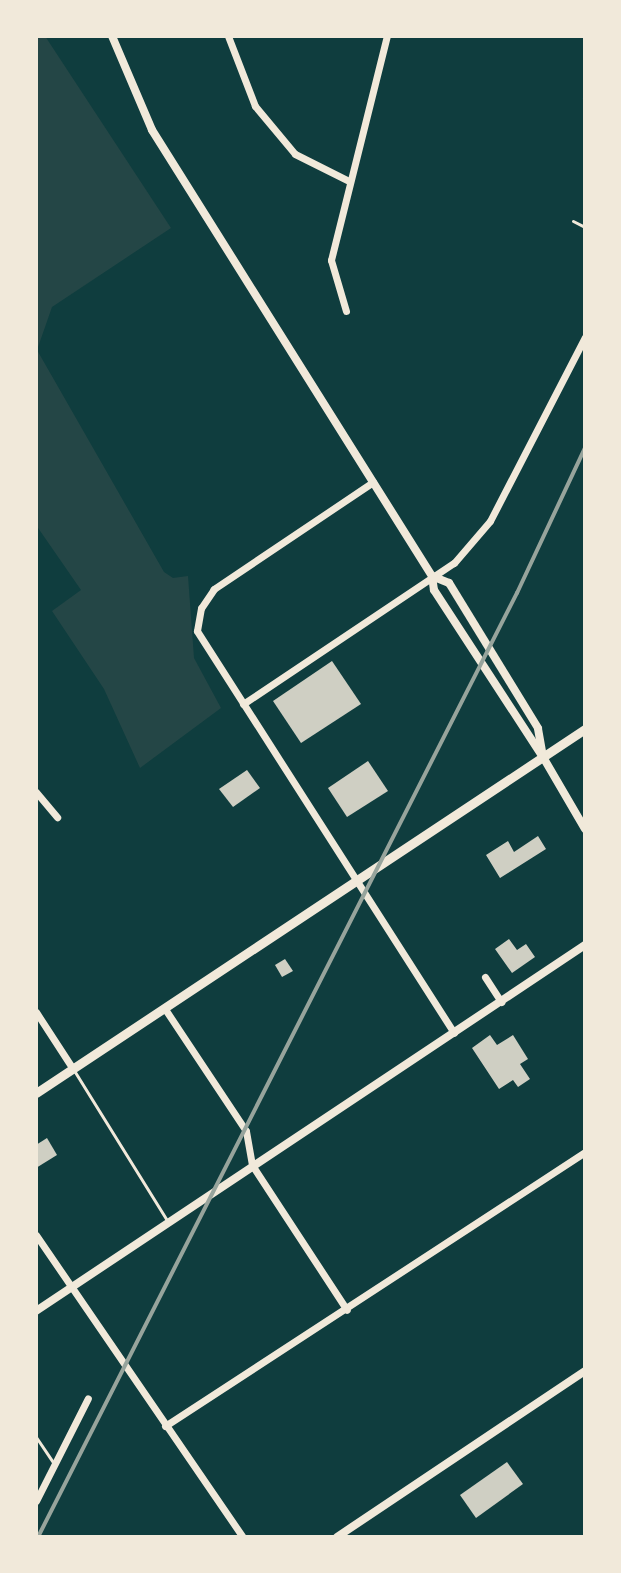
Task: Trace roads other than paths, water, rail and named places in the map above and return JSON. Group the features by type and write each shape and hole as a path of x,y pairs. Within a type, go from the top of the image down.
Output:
{"main road":[{"path":"36,1093 585,729"}],"street":[{"path":"112,36 152,130 432,576 434,590 543,757 585,829"},
{"path":"228,36 255,106 295,154 349,181"},
{"path":"346,311 331,260 349,181 368,130 387,36"},
{"path":"243,704 454,563 490,521 585,337"},
{"path":"373,482 227,579 201,608 201,641 454,1033"},
{"path":"432,576 449,583 538,728 543,757"},
{"path":"36,792 57,817"},
{"path":"36,1311 585,945"},
{"path":"485,977 501,1002"},
{"path":"165,1009 246,1131 252,1165 347,1310"},
{"path":"36,1012 73,1069"},
{"path":"165,1426 585,1152"},
{"path":"36,1235 243,1537"},
{"path":"337,1537 585,1371"},
{"path":"36,1501 88,1398"}],"lane":[{"path":"573,221 585,227"},
{"path":"73,1069 168,1222"},
{"path":"36,1437 55,1465"}],"railway":[{"path":"38,1537 517,593 585,448"}]}
